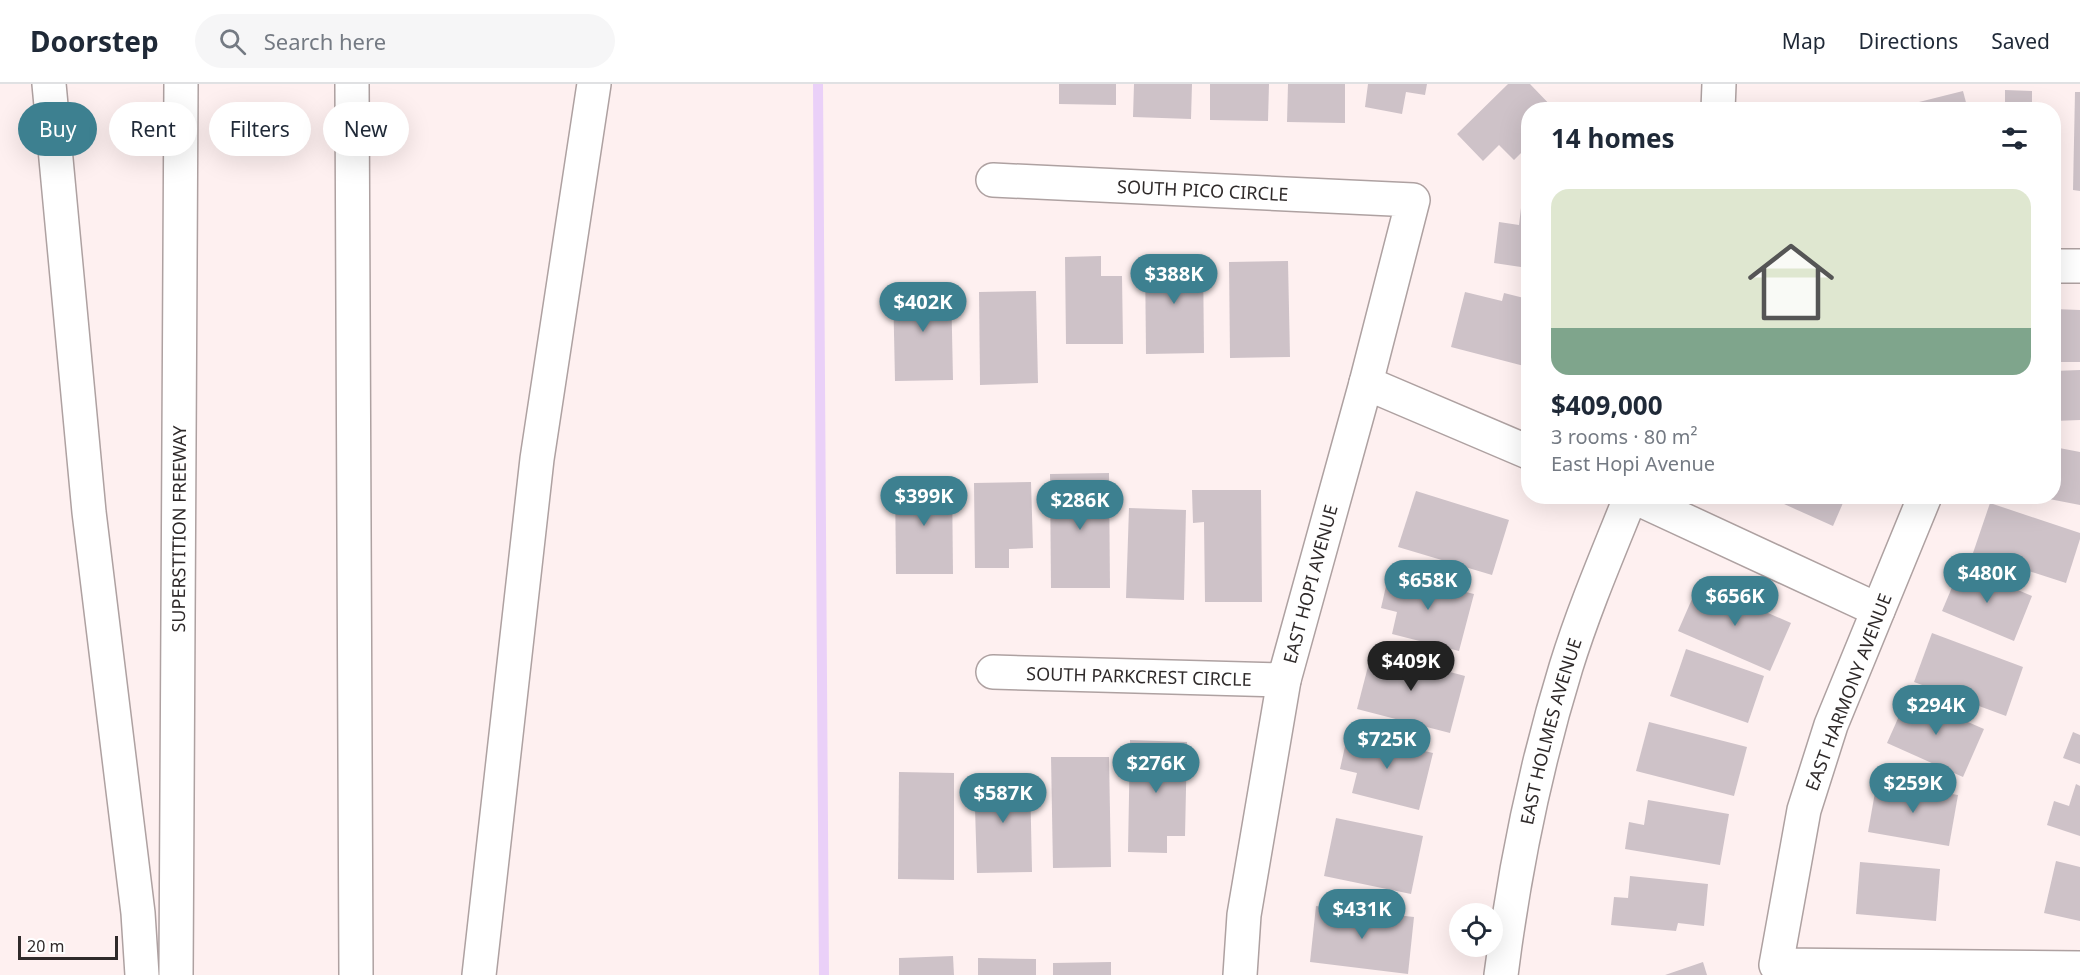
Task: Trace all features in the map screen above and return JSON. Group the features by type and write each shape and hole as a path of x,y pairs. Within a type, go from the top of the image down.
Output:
{"main road":[{"path":"49,84 89,512 138,913 142,975"},
{"name":"SUPERSTITION FREEWAY","path":"176,975 181,84"},
{"path":"352,84 356,975"},
{"path":"479,975 537,459 594,84"},
{"path":"1718,102 1719,84"},
{"name":"SOUTH PICO CIRCLE","path":"993,180 1413,200"},
{"name":"EAST HOPI AVENUE","path":"1240,975 1244,915 1284,680 1366,383 1413,200"},
{"path":"2061,266 2080,266"},
{"path":"1366,383 1521,449"},
{"name":"EAST HOLMES AVENUE","path":"1501,975 1509,906 1549,723 1582,620 1629,504"},
{"path":"1649,504 1878,610"},
{"name":"EAST HARMONY AVENUE","path":"1922,504 1831,725 1804,810 1776,965 2080,968"},
{"name":"SOUTH PARKCREST CIRCLE","path":"993,672 1284,680"}],"building":[{"path":"1059,84 1116,84 1116,105 1059,104"},
{"path":"1134,84 1192,84 1191,119 1133,117"},
{"path":"1210,84 1269,84 1268,121 1210,120"},
{"path":"1288,84 1345,84 1345,123 1287,122"},
{"path":"1368,84 1427,84 1425,95 1406,92 1402,114 1365,107"},
{"path":"1508,84 1530,84 1547,102 1521,102 1521,153 1514,160 1499,145 1483,161 1457,134"},
{"path":"2005,90 2032,91 2032,102 2005,102"},
{"path":"1963,91 1966,102 1919,102"},
{"path":"2075,92 2080,92 2080,191 2073,190"},
{"path":"1521,208 1521,267 1494,263 1499,222 1519,225"},
{"path":"1101,256 1101,276 1122,276 1123,344 1066,344 1065,257"},
{"path":"1145,256 1203,256 1204,353 1146,354"},
{"path":"1288,261 1290,357 1230,358 1229,262"},
{"path":"951,284 953,380 895,381 893,286"},
{"path":"1036,291 1038,383 980,385 979,292"},
{"path":"1465,292 1502,301 1504,293 1521,297 1521,365 1451,347"},
{"path":"2061,309 2080,310 2080,362 2061,362"},
{"path":"2080,370 2080,420 2061,421 2061,371"},
{"path":"2061,448 2080,452 2080,505 2061,501"},
{"path":"1109,473 1110,588 1051,588 1050,474"},
{"path":"952,479 953,574 896,574 895,480"},
{"path":"1031,482 1033,548 1009,549 1009,568 975,568 974,483"},
{"path":"1192,490 1261,490 1262,602 1205,602 1204,522 1193,523"},
{"path":"1416,491 1509,520 1492,575 1398,547"},
{"path":"1784,504 1843,504 1833,526"},
{"path":"1990,504 2080,533 2066,583 1973,553"},
{"path":"1129,508 1186,510 1184,600 1126,598"},
{"path":"1961,566 2032,596 2014,641 1942,611"},
{"path":"1389,573 1474,594 1459,651 1392,634 1397,612 1381,608"},
{"path":"1699,583 1791,623 1770,671 1678,631"},
{"path":"1932,633 2023,667 2006,716 1914,682"},
{"path":"1686,649 1764,676 1748,723 1670,696"},
{"path":"1372,651 1465,676 1450,733 1357,709"},
{"path":"1908,696 1984,729 1963,777 1887,743"},
{"path":"1649,722 1747,747 1734,796 1636,771"},
{"path":"2073,732 2080,735 2080,764 2063,758"},
{"path":"1348,733 1433,753 1419,810 1352,793 1357,773 1340,769"},
{"path":"1130,740 1187,742 1185,836 1167,836 1167,853 1128,852"},
{"path":"1051,757 1109,757 1111,867 1053,868"},
{"path":"899,772 954,773 954,880 898,879"},
{"path":"1030,776 1032,872 977,873 974,777"},
{"path":"1877,781 1958,795 1949,846 1868,832"},
{"path":"2076,784 2080,786 2080,836 2047,825 2054,801 2069,806"},
{"path":"1648,800 1729,814 1720,865 1625,849 1629,822 1644,825"},
{"path":"1336,818 1423,836 1411,894 1324,876"},
{"path":"2056,861 2080,867 2080,921 2044,913"},
{"path":"1860,862 1940,869 1936,921 1856,914"},
{"path":"1630,876 1708,884 1704,926 1678,923 1676,931 1611,925 1614,897 1628,898"},
{"path":"1316,906 1414,917 1408,974 1310,962"},
{"path":"953,956 954,975 899,975 899,958"},
{"path":"978,958 1036,959 1036,975 978,975"},
{"path":"1111,962 1111,975 1053,975 1053,963"},
{"path":"1703,962 1707,975 1665,975"}],"waterway":[{"path":"818,84 824,975"}]}
